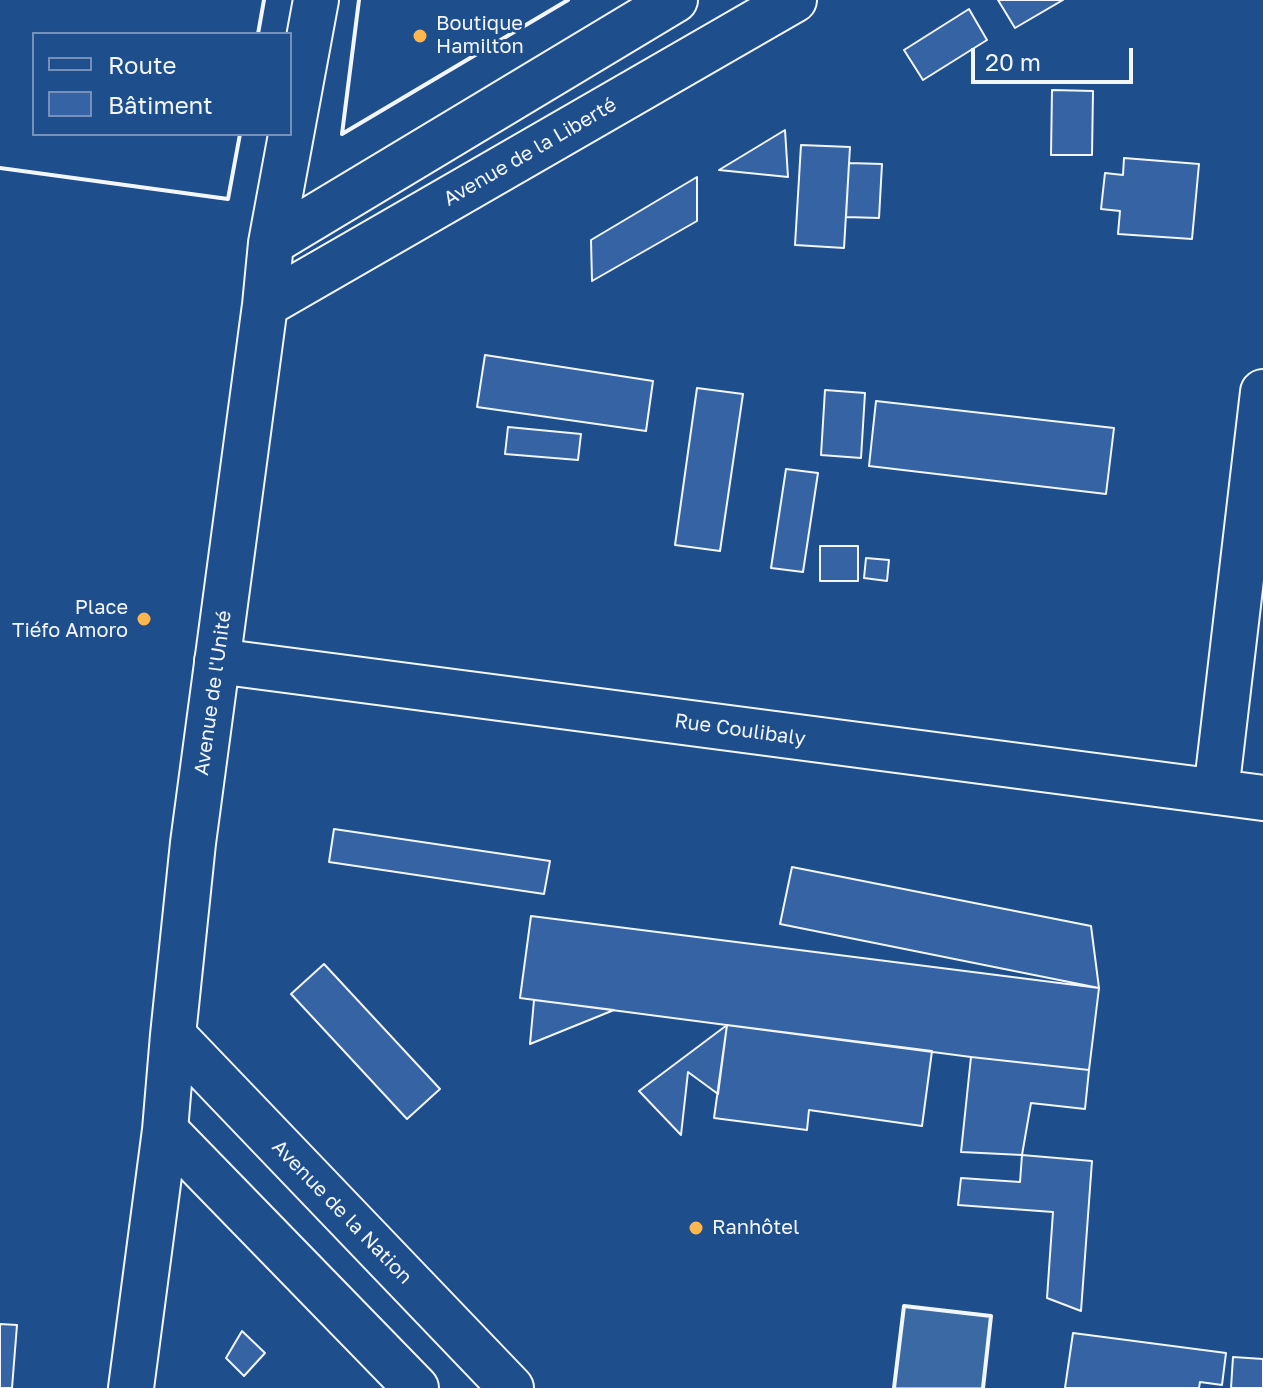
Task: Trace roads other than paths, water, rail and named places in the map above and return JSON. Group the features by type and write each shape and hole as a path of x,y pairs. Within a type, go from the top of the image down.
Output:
{"main road":[{"name":"Avenue de l'Unité","path":"292,130 316,0"},
{"path":"271,243 675,0"},
{"name":"Avenue de la Liberté","path":"265,305 794,0"},
{"name":"Avenue de l'Unité","path":"131,1388 165,1130 193,843 271,243 291,136"},
{"path":"1216,792 1263,392"},
{"name":"Rue Coulibaly","path":"217,661 1263,798"},
{"name":"Avenue de la Nation","path":"173,1035 511,1388"},
{"path":"165,1130 416,1388"}],"water":[{"path":"904,1306 991,1316 983,1388 894,1388"}],"place":[{"name":"Boutique Hamilton","path":"420,36"},
{"name":"Place Tiéfo Amoro","path":"144,619"},
{"name":"Ranhôtel","path":"696,1228"}]}
